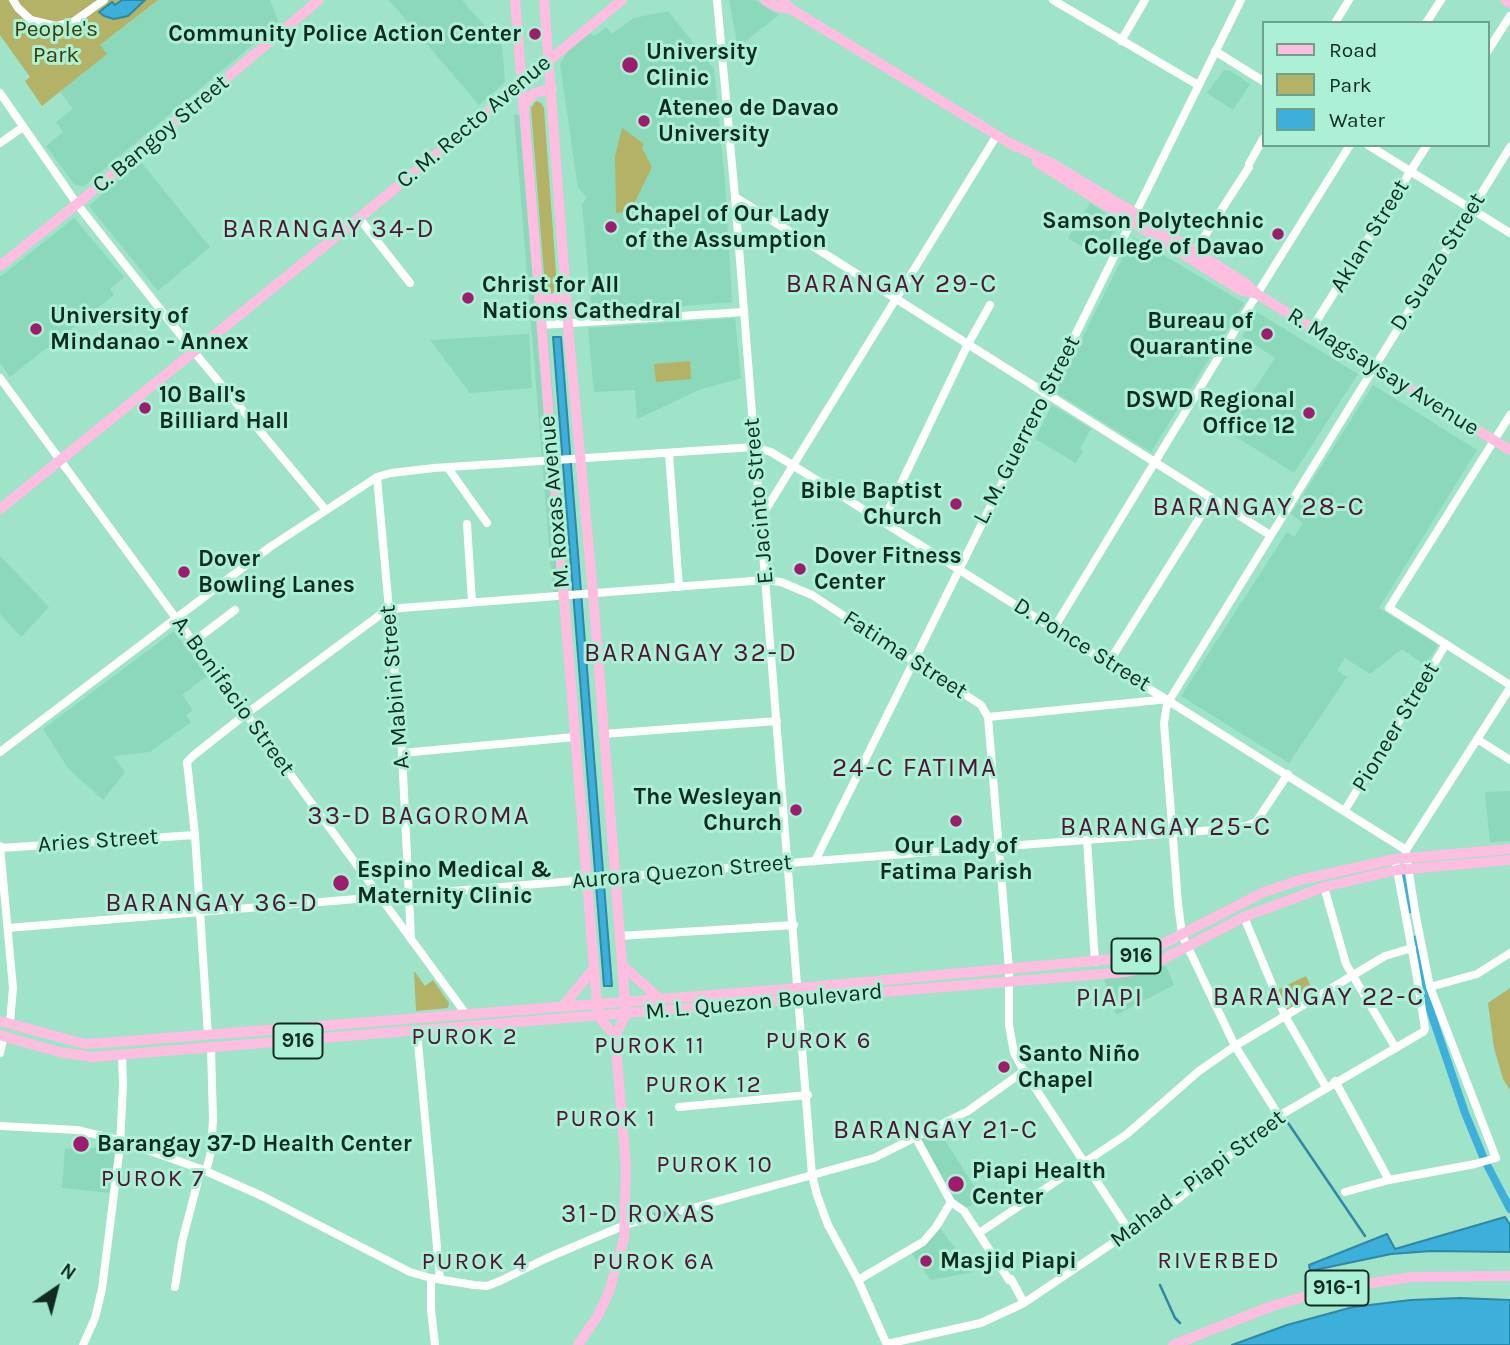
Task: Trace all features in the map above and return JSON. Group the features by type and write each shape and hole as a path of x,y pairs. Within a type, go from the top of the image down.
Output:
{"main road":[{"name":"C. Bangoy Street","path":"0,266 319,0"},
{"name":"M. Roxas Avenue","path":"515,0 551,461 572,594 575,737 598,1016"},
{"name":"M. Roxas Avenue","path":"544,0 568,324 572,459 593,593 626,1014"},
{"name":"C. M. Recto Avenue","path":"0,509 359,218 622,0"},
{"name":"R. Magsaysay Avenue","path":"765,0 775,6 791,9"},
{"name":"R. Magsaysay Avenue","path":"783,0 791,9 997,135 1053,164 1240,290 1257,293"},
{"path":"1505,0 1510,3"},
{"path":"523,106 536,92 552,89"},
{"name":"R. Magsaysay Avenue","path":"1133,218 1195,251 1312,328 1510,450"},
{"path":"539,299 566,298"},
{"name":"M. L. Quezon Boulevard","path":"5,1022 85,1044 596,1003 1009,982 1137,970 1161,961 1244,917 1407,858 1510,849"},
{"name":"M. L. Quezon Boulevard","path":"1407,858 1510,860"},
{"name":"M. L. Quezon Boulevard","path":"2,1035 59,1052 92,1057 122,1055 626,1014 1095,962 1138,956 1264,892 1300,880 1396,864"},
{"path":"622,965 660,999"},
{"path":"563,1006 594,968"},
{"path":"578,1345 590,1329 614,1279 625,1225 626,1166 615,1037 626,1014"},
{"path":"598,1016 615,1037"},
{"name":"916-1","path":"1173,1345 1272,1307 1332,1289 1412,1277 1510,1276"},
{"path":"585,1345 590,1329"}],"street":[{"path":"13,0 32,20 56,26 73,22 104,0"},
{"path":"1053,0 1198,85"},
{"path":"1121,41 1145,0"},
{"name":"L. M. Guerrero Street","path":"815,861 1241,0"},
{"path":"1336,21 1349,0"},
{"path":"1427,21 1441,0"},
{"name":"E. Jacinto Street","path":"718,1 808,1095 812,1175 825,1216 887,1344"},
{"path":"1489,49 1510,16"},
{"path":"1215,51 1262,80"},
{"path":"0,93 77,204 194,352 325,509"},
{"path":"0,143 23,127"},
{"path":"760,519 997,135"},
{"path":"1195,251 1249,167 1262,141"},
{"path":"1054,628 1349,147"},
{"path":"1371,147 1510,233"},
{"name":"Aklan Street","path":"1312,328 1426,147"},
{"name":"D. Suazo Street","path":"1168,699 1510,147"},
{"path":"735,197 1270,535"},
{"path":"359,218 410,283"},
{"path":"883,521 968,344 990,305"},
{"path":"541,325 743,312"},
{"name":"A. Bonifacio Street","path":"0,378 4,391 60,459 466,1014"},
{"path":"1345,1192 1496,1158 1430,987 1407,858 1510,686 1389,608 1510,415"},
{"path":"0,752 270,547 377,477 391,473 448,468 754,447"},
{"name":"D. Ponce Street","path":"754,447 771,452 794,466 1288,774 1345,810 1407,858"},
{"path":"669,454 679,587"},
{"path":"448,468 487,523"},
{"name":"A. Mabini Street","path":"377,477 402,753 411,939"},
{"path":"1109,662 1212,498"},
{"path":"467,524 472,601"},
{"name":"Fatima Street","path":"388,609 765,580 782,582 812,595 978,703 985,709 988,717 1009,970 1010,1035 1014,1053 1130,1232"},
{"path":"208,1035 195,835 187,762 246,714 388,609"},
{"path":"193,642 235,610"},
{"name":"Pioneer Street","path":"1345,810 1446,644"},
{"path":"988,717 1168,699 1164,723 1182,935 1236,1046 1279,1116"},
{"path":"603,734 777,721"},
{"path":"402,753 575,737"},
{"path":"1477,739 1510,760"},
{"name":"Aurora Quezon Street","path":"8,928 1173,834 1251,825 1259,818 1288,774"},
{"name":"Aries Street","path":"0,846 195,835"},
{"path":"1087,840 1095,962"},
{"path":"0,846 13,988 5,1022"},
{"path":"979,1233 1127,1134 1199,1071 1236,1046 1385,956 1412,948 1396,864"},
{"path":"1324,887 1346,964 1395,1047"},
{"path":"1244,917 1285,1016 1326,1087"},
{"path":"620,936 794,925"},
{"name":"Mahad - Piapi Street","path":"887,1344 981,1323 1024,1303 1178,1199 1230,1153 1279,1116 1425,1029 1412,948"},
{"path":"1430,987 1477,974 1510,953"},
{"path":"416,1032 436,1279 431,1309 436,1345"},
{"path":"0,1053 2,1035"},
{"path":"174,1287 182,1242 211,1152 211,1048"},
{"path":"83,1345 95,1318 102,1289 119,1140 122,1055"},
{"path":"682,1211 874,1158 968,1111 1024,1072"},
{"path":"1335,1082 1389,1180"},
{"path":"679,1107 808,1095"},
{"path":"0,1126 77,1130 119,1140 204,1170 326,1227 410,1272 436,1279 487,1286 625,1225 651,1218"},
{"path":"916,1138 951,1202 964,1211 1024,1303"},
{"path":"858,1280 923,1242 951,1202"}],"shaded area":[{"path":"158,0 270,0 278,21 264,36 260,32 255,35 257,41 84,186 75,185 46,146 63,132 56,122 73,109 60,92 106,54 100,45"},
{"path":"389,0 462,0 502,46 505,82 479,105"},
{"path":"729,0 755,0 779,15 738,47"},
{"name":"Ateneo de Davao University","path":"668,11 714,69 725,183 732,302 592,314 582,204 587,197 578,188 560,64 571,46 581,38 591,34 595,36 606,27 612,34 634,18"},
{"path":"1224,70 1231,71 1250,84 1233,110 1207,93"},
{"path":"530,114 569,592 553,593 514,115"},
{"path":"140,161 210,247 158,291 89,206"},
{"path":"1090,203 1119,222 1110,239 1084,248 1068,238"},
{"name":"University of Mindanao - Annex","path":"74,218 124,277 110,289 114,295 10,377 0,363 0,277"},
{"path":"1133,237 1244,303 1151,452 1055,392"},
{"path":"1257,312 1358,374 1294,473 1227,431 1275,358 1242,336"},
{"path":"735,318 741,378 699,390 637,419 635,390 594,392 588,328"},
{"path":"529,334 532,388 470,393 430,340"},
{"path":"1373,385 1477,450 1379,608 1438,645 1425,665 1402,649 1370,674 1345,658 1337,670 1347,677 1289,763 1181,696 1287,532 1294,537 1303,523 1291,514"},
{"path":"1052,405 1091,429 1080,448 1083,451 1076,463 1035,439"},
{"path":"0,556 49,607 21,637 0,614"},
{"path":"174,631 207,676 182,695 193,710 186,715 191,722 150,752 113,756 125,772 103,800 68,768 43,729"},
{"path":"1510,791 1510,841 1490,842 1485,792"},
{"path":"1166,966 1174,985 1116,1015 1104,979"},
{"path":"938,1129 982,1199 962,1210 951,1202 916,1139"},
{"path":"116,1147 109,1193 62,1188 65,1149"},
{"path":"939,1227 973,1272 931,1280 910,1251"}],"green space":[{"name":"People's Park","path":"0,0 158,0 100,45 107,54 42,106 25,81 30,77 0,35"},
{"path":"536,101 544,108 557,287 552,294 545,287 531,108"},
{"path":"622,128 644,144 642,148 652,167 630,212 616,213 615,156"},
{"path":"690,361 691,379 656,382 654,364"},
{"path":"414,971 425,986 433,980 449,1003 448,1008 416,1011"},
{"path":"1306,976 1316,997 1284,1011 1275,991"},
{"path":"1510,988 1510,1090 1503,1079 1494,1048 1488,1003"}],"water":[{"path":"122,0 145,0 128,16 114,19 99,12 112,2 115,5"},
{"path":"553,337 561,337 612,986 604,986"},
{"path":"1505,1217 1510,1225 1510,1252 1431,1251 1391,1254 1310,1271 1309,1265 1387,1234 1395,1249"},
{"path":"1411,1300 1510,1300 1510,1345 1232,1345 1287,1325 1353,1307"}],"waterway":[{"path":"1405,874 1411,909"},
{"path":"1417,939 1425,995 1465,1113 1484,1159 1510,1209"},
{"path":"1284,1117 1365,1236"},
{"path":"1160,1285 1180,1323"}],"tunnel":[{"path":"651,1218 682,1211"}],"place":[{"name":"Community Police Action Center","path":"535,34"},
{"name":"University Clinic","path":"630,65"},
{"name":"Ateneo de Davao University","path":"644,121"},
{"name":"Chapel of Our Lady of the Assumption","path":"611,227"},
{"name":"Samson Polytechnic College of Davao","path":"1278,234"},
{"name":"Christ for All Nations Cathedral","path":"468,298"},
{"name":"University of Mindanao - Annex","path":"36,329"},
{"name":"Bureau of Quarantine","path":"1267,334"},
{"name":"10 Ball's Billiard Hall","path":"145,408"},
{"name":"DSWD Regional Office 12","path":"1309,413"},
{"name":"Bible Baptist Church","path":"956,504"},
{"name":"Dover Fitness Center","path":"800,569"},
{"name":"Dover Bowling Lanes","path":"184,572"},
{"name":"The Wesleyan Church","path":"796,810"},
{"name":"Our Lady of Fatima Parish","path":"956,821"},
{"name":"Espino Medical & Maternity Clinic","path":"341,883"},
{"name":"Santo Niño Chapel","path":"1004,1067"},
{"name":"Barangay 37-D Health Center","path":"81,1144"},
{"name":"Piapi Health Center","path":"956,1184"},
{"name":"Masjid Piapi","path":"926,1261"}],"district":[{"name":"BARANGAY 34-D","path":"329,230"},
{"name":"BARANGAY 29-C","path":"892,285"},
{"name":"BARANGAY 28-C","path":"1259,508"},
{"name":"BARANGAY 32-D","path":"691,654"},
{"name":"24-C FATIMA","path":"915,769"},
{"name":"33-D BAGOROMA","path":"419,817"},
{"name":"BARANGAY 25-C","path":"1166,828"},
{"name":"BARANGAY 36-D","path":"212,904"},
{"name":"BARANGAY 22-C","path":"1319,998"},
{"name":"PIAPI","path":"1110,999"},
{"name":"PUROK 2","path":"465,1037"},
{"name":"PUROK 6","path":"819,1041"},
{"name":"PUROK 11","path":"650,1046"},
{"name":"PUROK 12","path":"704,1085"},
{"name":"PUROK 1","path":"606,1119"},
{"name":"BARANGAY 21-C","path":"936,1131"},
{"name":"PUROK 10","path":"715,1165"},
{"name":"PUROK 7","path":"153,1179"},
{"name":"31-D ROXAS","path":"639,1215"},
{"name":"RIVERBED","path":"1219,1261"},
{"name":"PUROK 4","path":"475,1262"},
{"name":"PUROK 6A","path":"654,1262"}]}
